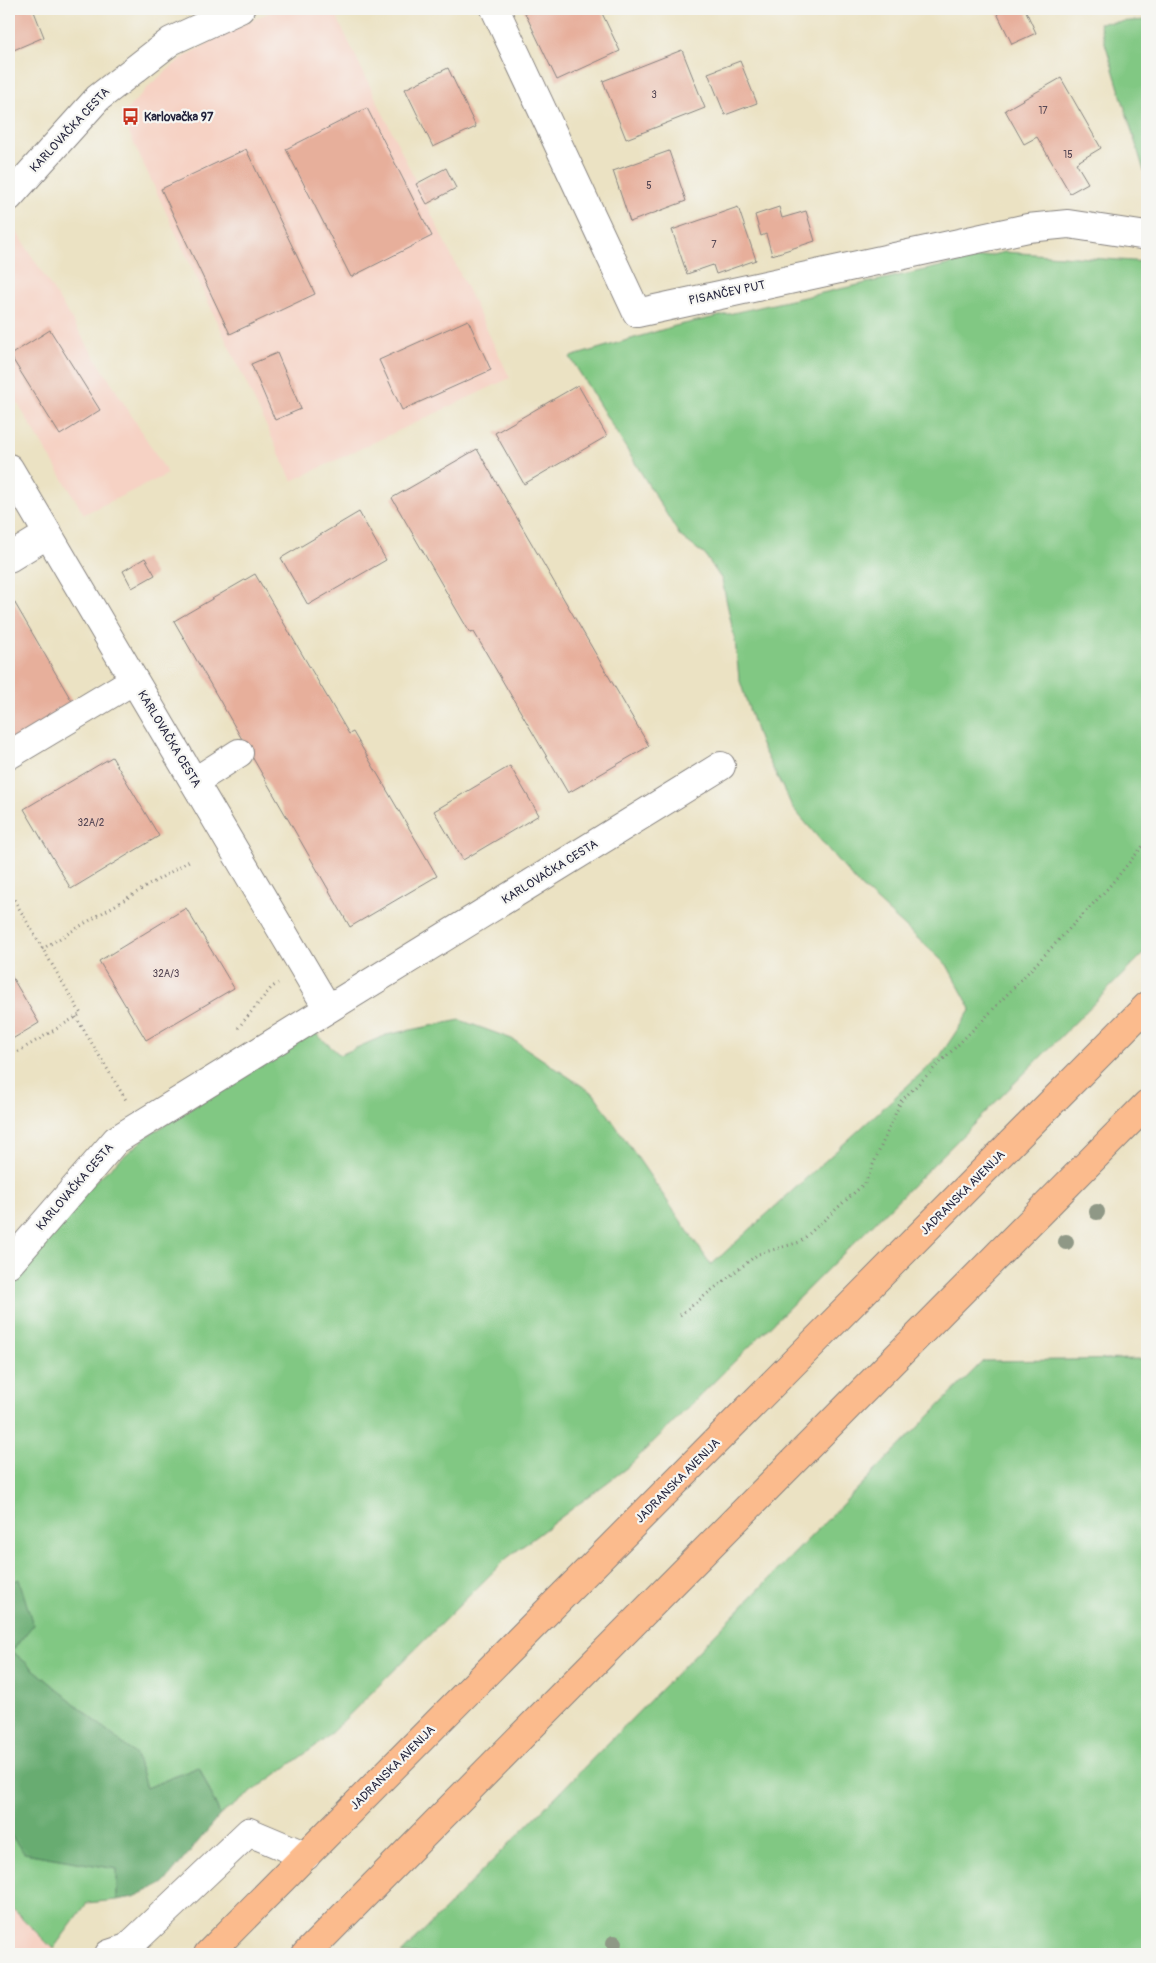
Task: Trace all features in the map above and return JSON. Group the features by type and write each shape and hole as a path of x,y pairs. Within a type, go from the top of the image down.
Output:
{"main road":[{"name":"JADRANSKA AVENIJA","path":"208,1954 1147,1006"},
{"path":"306,1954 1147,1104"}],"street":[{"name":"KARLOVAČKA CESTA","path":"9,197 105,92 171,40 240,9"},
{"name":"PISANČEV PUT","path":"495,9 637,313 1028,228 1068,224 1147,236"},
{"name":"KARLOVAČKA CESTA","path":"9,468 328,1009"},
{"path":"9,558 48,534"},
{"path":"9,755 134,680"},
{"path":"194,782 239,753"},
{"name":"KARLOVAČKA CESTA","path":"9,1264 116,1140 721,766"},
{"path":"119,1952 249,1832 306,1856"}],"path":[{"path":"680,1315 758,1254 800,1242 865,1183 901,1100 982,1021 1108,888 1147,841"},
{"path":"42,949 189,861"},
{"path":"9,867 9,875"},
{"path":"9,891 81,1014 9,1058"},
{"path":"76,1017 141,1124"}],"shaded area":[{"path":"277,9 333,9 510,378 292,481 121,116 151,84 181,59 232,29"},
{"path":"10,221 168,474 84,514 9,389"},
{"path":"9,1905 58,1954 9,1954"}],"green space":[{"path":"1147,20 1147,181 1099,23"},
{"path":"1005,252 1147,262 1147,950 629,1466 507,1558 324,1740 220,1815 199,1767 146,1788 136,1755 12,1651 9,1583 9,1284 94,1182 146,1137 313,1031 340,1055 386,1035 460,1020 512,1039 594,1094 711,1265 940,1056 971,1009 947,965 857,883 793,808 760,743 739,678 735,641 722,580 705,555 680,536 570,357 675,326"},
{"path":"1147,1359 1147,1954 401,1954 983,1361"},
{"path":"19,1579 33,1625 12,1651 136,1755 146,1788 199,1767 220,1815 164,1883 134,1897 117,1900 117,1869 24,1853 9,1833 9,1583"},
{"path":"9,1833 25,1853 118,1869 117,1900 87,1903 53,1949 9,1905"}],"building":[{"path":"9,9 33,9 44,37 9,52"},
{"path":"523,9 600,9 620,51 557,80"},
{"path":"995,9 1025,9 1036,33 1012,44"},
{"path":"682,50 705,108 626,139 603,81"},
{"path":"740,61 757,103 725,115 708,73"},
{"path":"448,68 476,127 433,147 405,89"},
{"path":"1061,78 1101,148 1076,163 1088,183 1070,193 1037,137 1024,144 1005,110"},
{"path":"367,108 432,236 351,277 286,149"},
{"path":"246,149 315,294 230,334 161,189"},
{"path":"669,151 686,201 630,222 613,171"},
{"path":"446,168 456,188 427,204 416,184"},
{"path":"738,207 756,260 716,274 713,265 687,274 672,230"},
{"path":"779,207 782,218 806,211 815,241 772,255 766,234 761,236 755,215"},
{"path":"468,320 491,370 402,410 379,360"},
{"path":"50,330 100,410 60,435 10,355"},
{"path":"277,353 301,409 275,420 251,364"},
{"path":"578,385 607,436 524,484 495,433"},
{"path":"477,449 649,746 568,793 474,632 470,633 392,498"},
{"path":"359,512 386,560 308,605 281,558"},
{"path":"145,558 155,575 132,588 123,571"},
{"path":"255,574 349,734 353,732 437,876 350,927 174,621"},
{"path":"9,593 77,710 9,750"},
{"path":"112,757 159,836 71,889 24,809"},
{"path":"510,766 539,815 463,860 434,811"},
{"path":"186,908 234,988 146,1040 99,961"},
{"path":"9,972 39,1023 9,1041"}],"place":[{"name":"Karlovačka 97","path":"130,117"}]}
